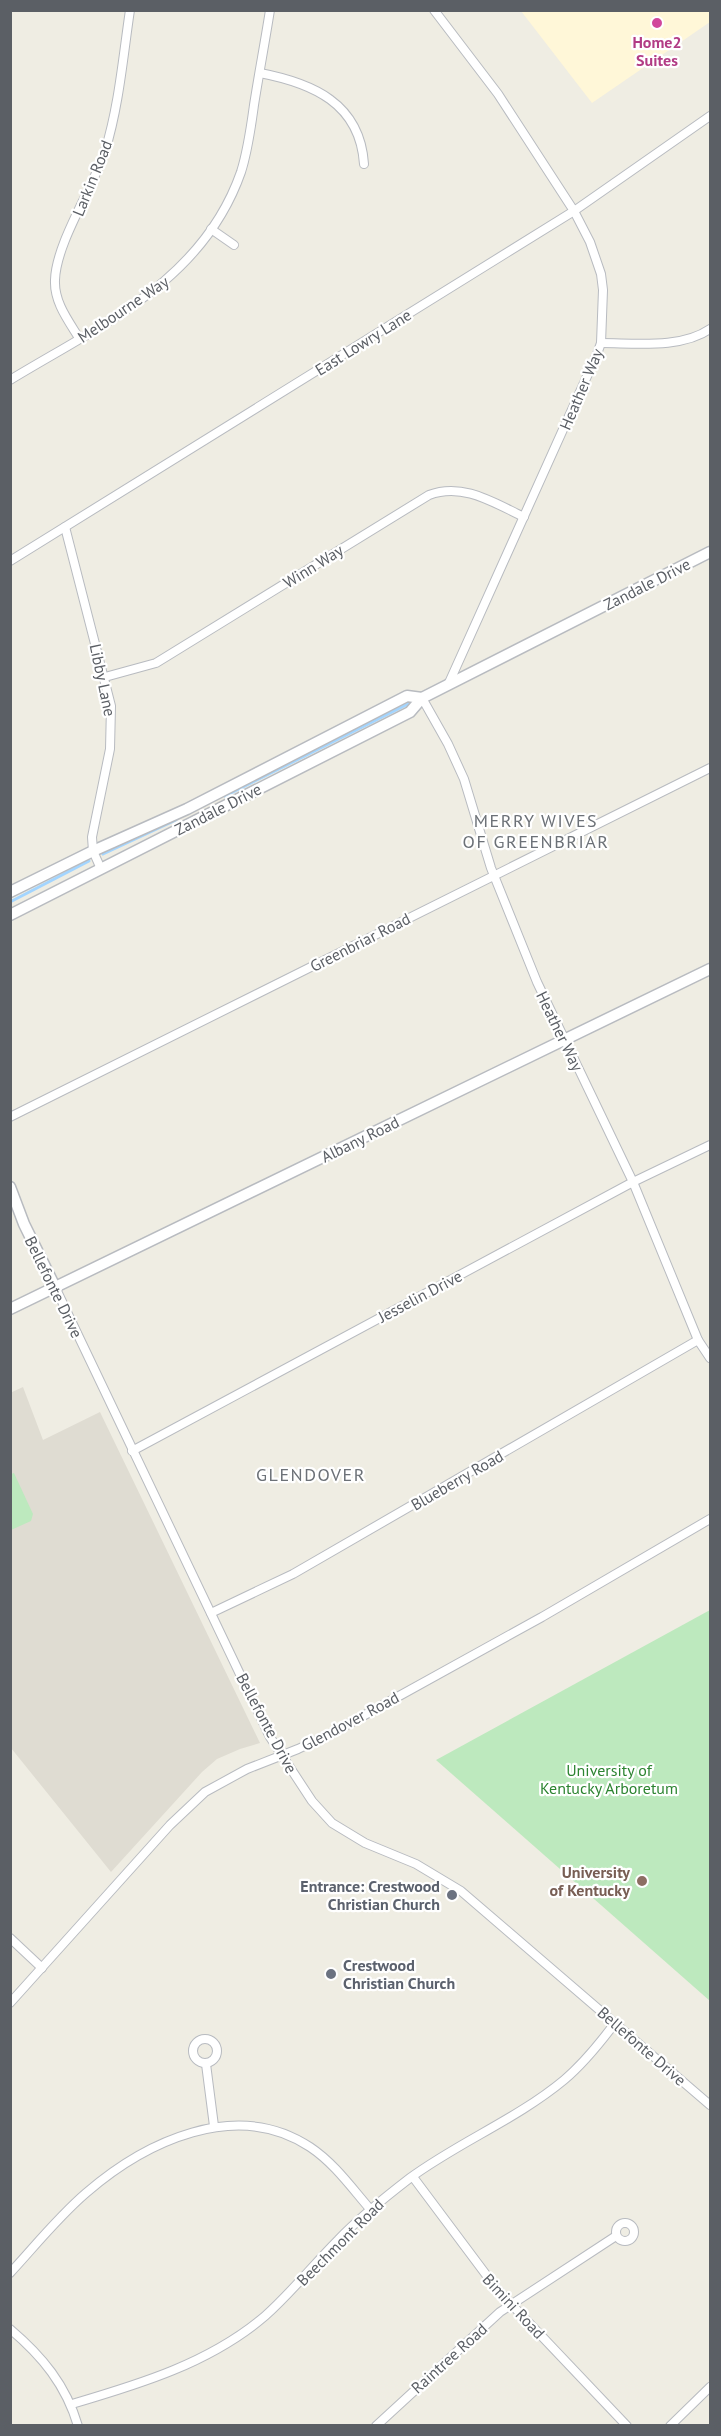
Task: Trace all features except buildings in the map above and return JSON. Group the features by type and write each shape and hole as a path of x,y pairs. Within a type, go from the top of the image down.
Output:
{"street":[{"name":"Larkin Road","path":"79,338 59,302 55,277 65,242 99,166 109,137 130,10"},
{"name":"Melbourne Way","path":"10,380 162,284 192,256 211,229 223,210 241,171 248,144 270,10"},
{"name":"Heather Way","path":"434,10 498,94 574,211 590,242 601,274 603,306 600,343 448,685"},
{"path":"260,73 309,86 334,102 361,139 364,164"},
{"name":"East Lowry Lane","path":"10,561 574,211 711,116"},
{"path":"211,229 234,245"},
{"path":"600,343 676,341 691,339 711,329"},
{"name":"Winn Way","path":"105,677 156,663 429,495 441,490 460,490 524,517"},
{"name":"Libby Lane","path":"65,527 111,706 112,734 94,828 93,851 101,869"},
{"name":"Zandale Drive","path":"10,915 410,712 422,698 711,552"},
{"name":"Zandale Drive","path":"10,892 93,851 187,809 407,696 422,698"},
{"name":"Heather Way","path":"422,698 461,771 495,875 530,968 633,1182 698,1340 711,1358"},
{"name":"Greenbriar Road","path":"10,1117 711,768"},
{"name":"Albany Road","path":"10,1309 711,969"},
{"name":"Jesselin Drive","path":"132,1451 633,1182 711,1145"},
{"name":"Bellefonte Drive","path":"10,1187 24,1224 132,1451 281,1756 312,1801 333,1823 364,1843 417,1864 460,1891 711,2105"},
{"name":"Blueberry Road","path":"211,1613 303,1569 698,1340"},
{"name":"Glendover Road","path":"10,2003 170,1825 205,1792 226,1778 334,1732 542,1617 711,1519"},
{"path":"10,1938 42,1968"},
{"name":"Beechmont Road","path":"72,2404 173,2370 220,2347 266,2315 370,2209 445,2154 540,2098 564,2080 589,2055 615,2023"},
{"path":"206,2064 214,2126"},
{"path":"10,2273 74,2204 99,2182 156,2148 190,2133 214,2126 246,2125 266,2128 298,2140 330,2163 370,2209"},
{"name":"Bimini Road","path":"413,2177 483,2272 627,2426"},
{"name":"Raintree Road","path":"376,2426 456,2351 511,2304 616,2236"},
{"path":"10,2329 42,2358 61,2384 72,2404 78,2426"},
{"path":"670,2426 711,2388"}],"shaded area":[{"path":"521,11 710,11 710,22 592,103"},
{"path":"23,1387 43,1440 100,1412 260,1743 217,1759 202,1772 111,1872 11,1748 10,1393"}],"green space":[{"path":"14,1473 33,1514 31,1521 11,1530 11,1474"},
{"name":"University of Kentucky Arboretum","path":"710,1610 710,2001 436,1760"}],"waterway":[{"path":"225,796 408,704"},
{"path":"103,854 176,820"},
{"path":"10,902 89,861"}],"place":[{"name":"Home2 Suites","path":"657,23"},
{"name":"University of Kentucky","path":"642,1881"},
{"name":"Entrance: Crestwood Christian Church","path":"452,1895"},
{"name":"Crestwood Christian Church","path":"331,1974"}],"district":[{"name":"MERRY WIVES OF GREENBRIAR","path":"536,831"},
{"name":"GLENDOVER","path":"311,1475"}]}
